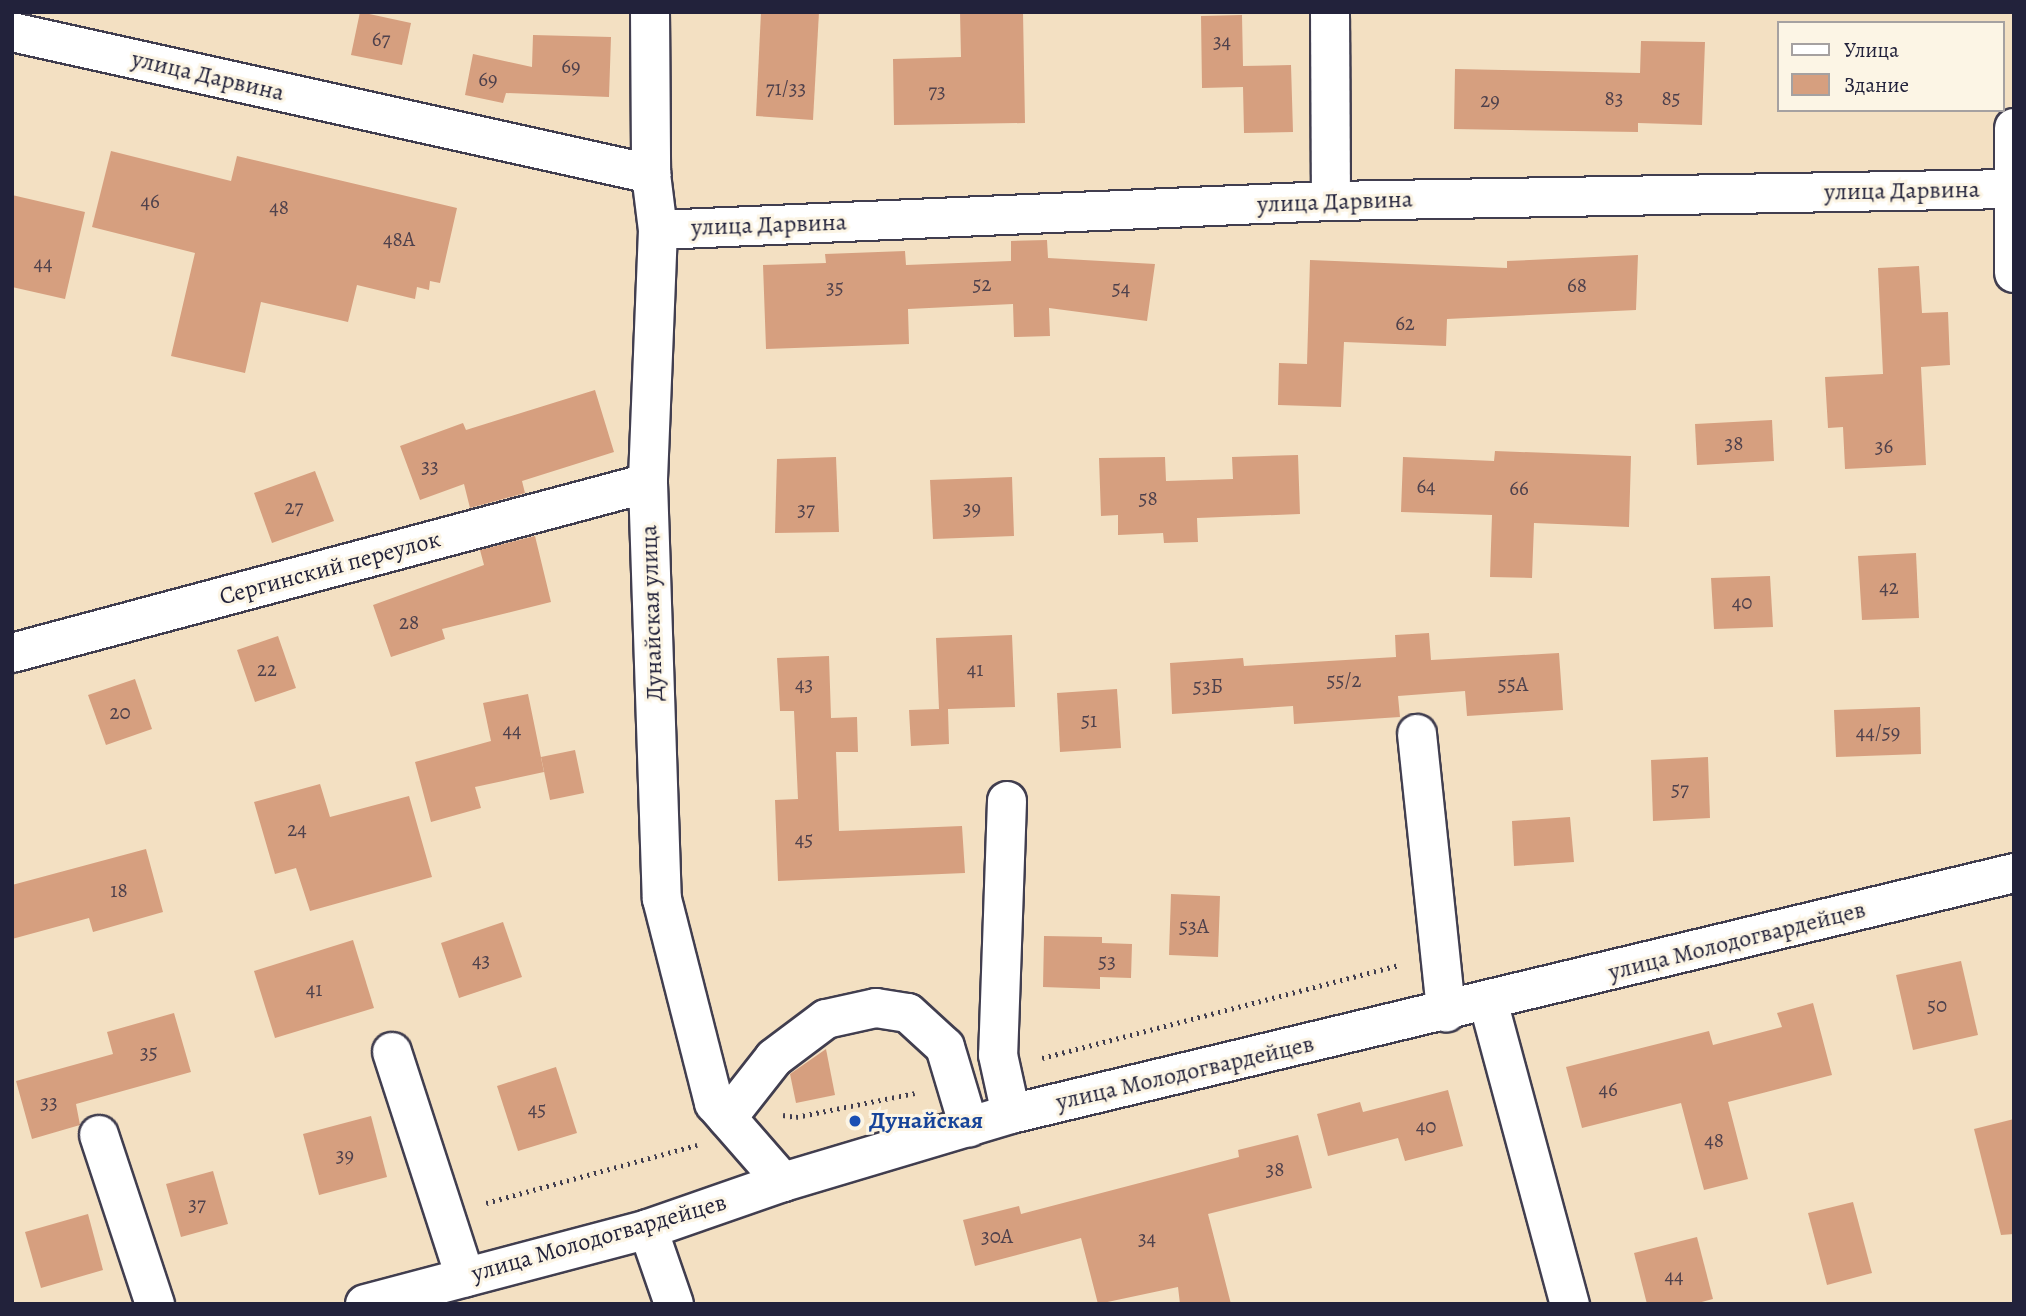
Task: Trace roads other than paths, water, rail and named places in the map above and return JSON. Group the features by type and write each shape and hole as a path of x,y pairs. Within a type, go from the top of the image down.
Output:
{"street":[{"name":"Дунайская улица","path":"650,12 651,174 658,230 648,482 662,899 714,1103 783,1182"},
{"path":"1330,12 1331,201"},
{"name":"улица Дарвина","path":"12,32 651,174"},
{"path":"2014,128 2014,273"},
{"name":"улица Дарвина","path":"658,230 1331,201 2013,189"},
{"name":"Сергинский переулок","path":"12,653 648,482"},
{"path":"1417,734 1446,1012"},
{"path":"1007,801 998,1055 1011,1114"},
{"name":"улица Молодогвардейцев","path":"365,1304 648,1229 783,1182 1011,1114 1446,1012 2014,873"},
{"path":"1488,1001 1570,1304"},
{"path":"727,1118 774,1058 826,1019 876,1008 908,1013 945,1047 969,1127"},
{"path":"392,1052 465,1277"},
{"path":"99,1135 155,1304"},
{"path":"648,1229 674,1304"}],"place":[{"name":"Дунайская","path":"855,1121"}]}
